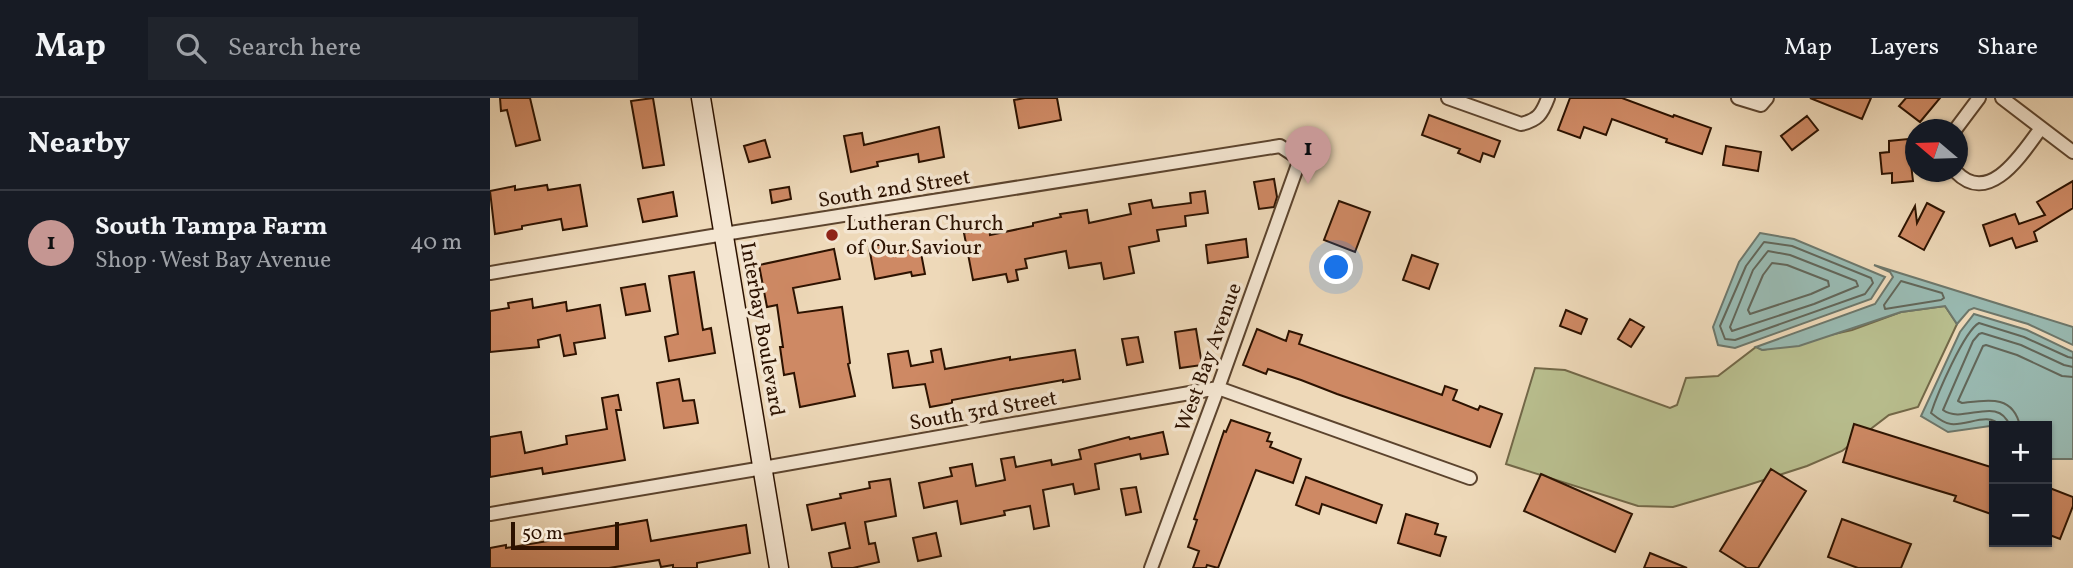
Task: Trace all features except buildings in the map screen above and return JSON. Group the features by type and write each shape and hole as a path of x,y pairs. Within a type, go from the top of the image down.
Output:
{"street":[{"name":"Interbay Boulevard","path":"701,98 779,568"},
{"path":"1448,98 1521,124 1533,121 1543,111 1548,98"},
{"path":"1738,98 1761,106 1767,98"},
{"path":"1963,119 1979,98"},
{"path":"2002,98 2073,152"},
{"path":"1968,179 1985,183 2012,168 2041,128"},
{"name":"South 2nd Street","path":"490,273 1280,146 1300,159"},
{"name":"West Bay Avenue","path":"1151,568 1219,388 1300,159"},
{"name":"South 3rd Street","path":"490,513 1219,388 1471,478"}],"green space":[{"path":"1945,306 1957,324 1918,407 1889,415 1842,451 1807,466 1673,507 1638,506 1506,464 1535,368 1565,370 1670,408 1677,405 1686,378 1718,376 1756,347 1763,350 1852,330 1901,312"}],"water":[{"path":"1760,233 1794,239 1885,277 1871,299 1735,348 1718,345 1713,327 1739,262"},
{"path":"1874,265 2073,327 2073,345 2028,324 1974,308 1957,324 1945,306 1901,312 1799,346 1762,350 1756,347 1875,304 1893,277 1890,272"},
{"path":"1974,314 2027,330 2073,352 2073,459 2052,459 2052,421 1989,421 1989,426 1948,432 1921,416 1960,332"}],"place":[{"name":"South Tampa Farm","path":"1308,184"},
{"name":"Lutheran Church of Our Saviour","path":"832,235"}]}
